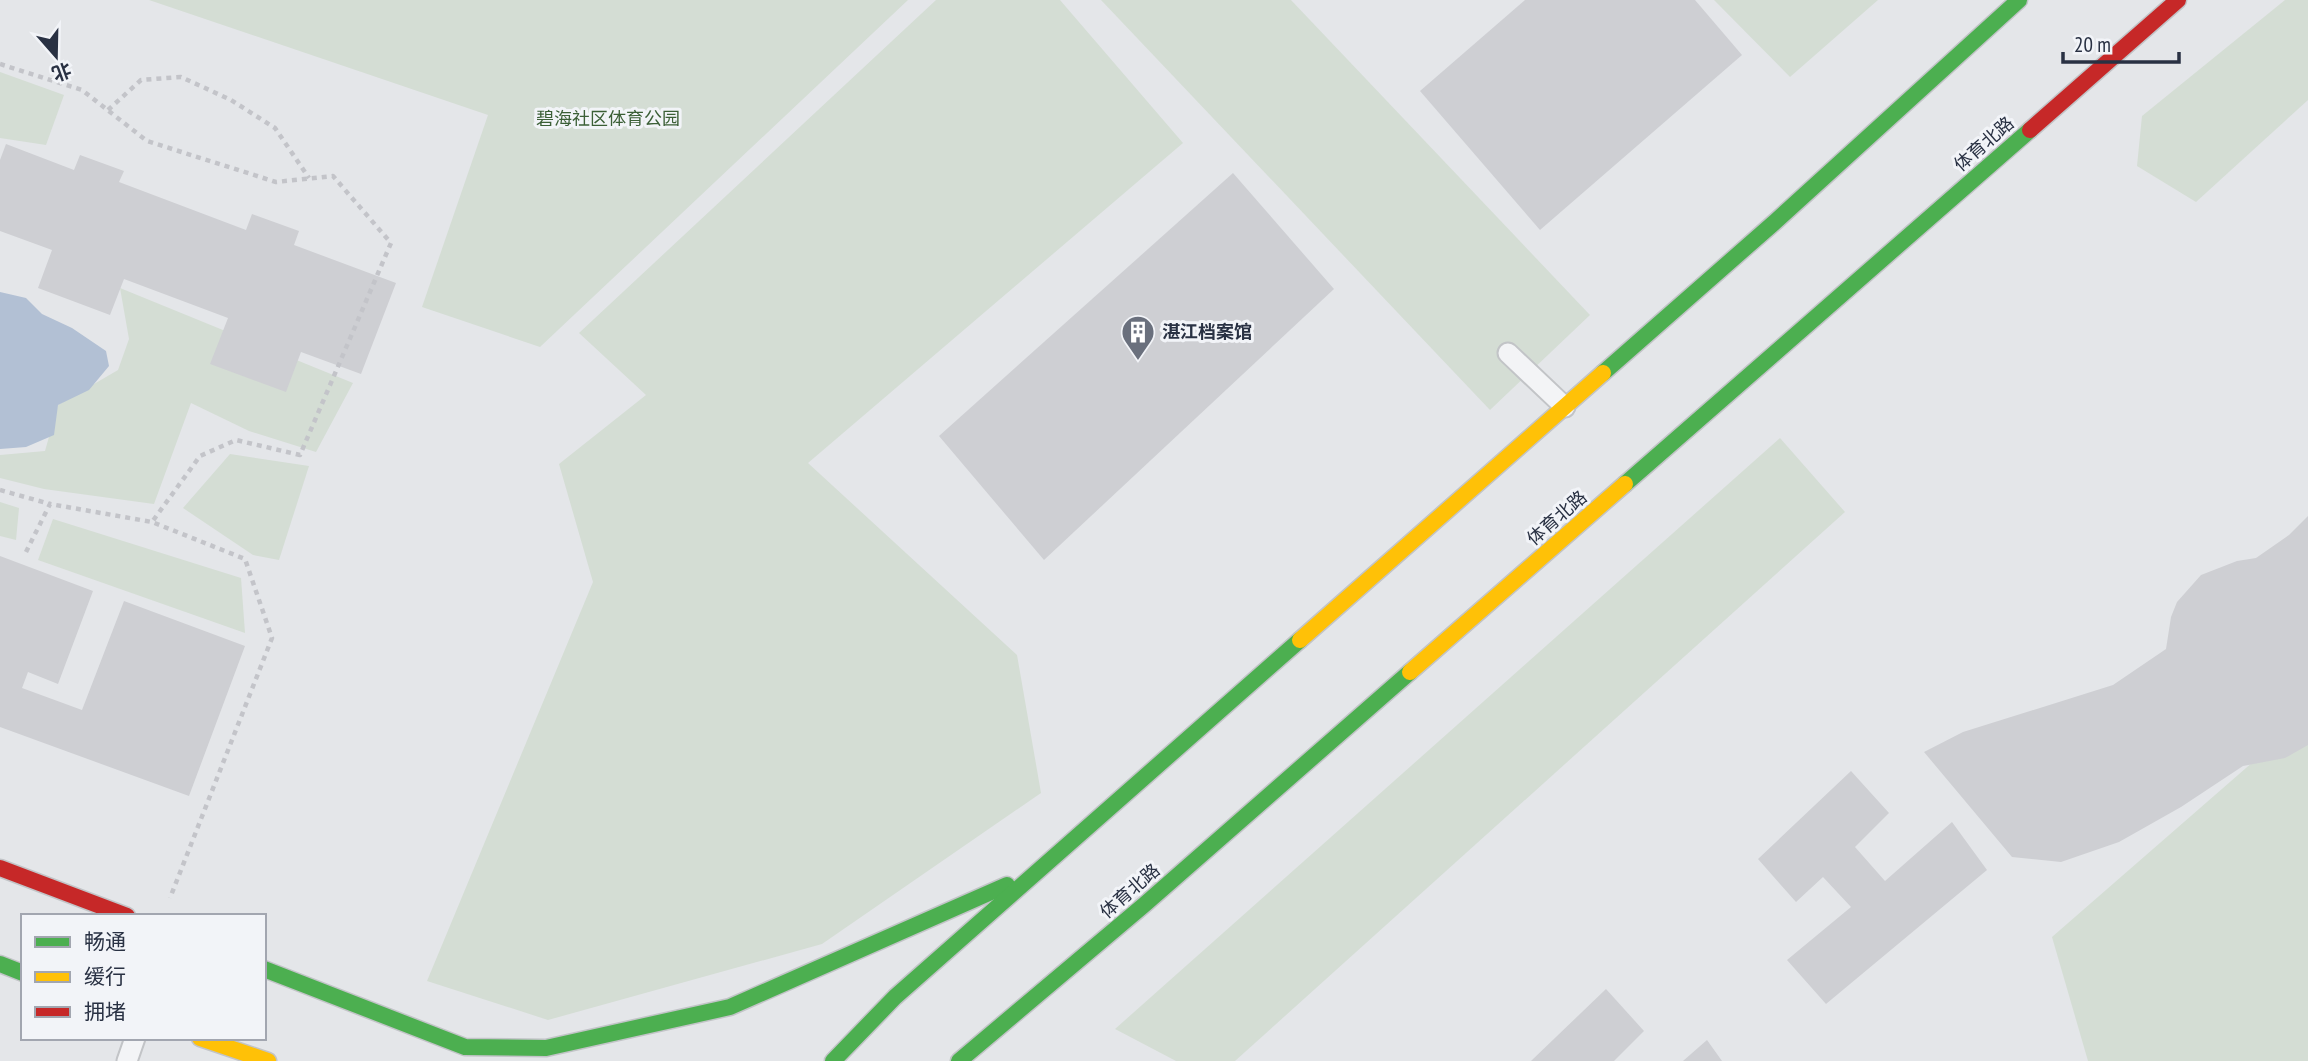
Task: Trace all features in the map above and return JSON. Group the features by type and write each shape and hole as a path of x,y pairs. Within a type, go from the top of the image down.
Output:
{"main road":[{"path":"833,1061 895,997 1776,221 2019,0"},
{"name":"体育北路","path":"959,1061 1144,905 2178,0"},
{"path":"0,868 122,914"},
{"path":"465,1047 546,1048 730,1007 1041,870"},
{"path":"0,964 21,972"},
{"path":"266,970 503,1061"},
{"path":"206,1040 268,1061"}],"lane":[{"path":"1508,353 1565,407"},
{"path":"127,1061 134,1040"}],"path":[{"path":"0,64 82,90 147,141 276,182 333,176 391,243 300,455 236,440 200,456 152,522"},
{"path":"108,110 141,80 181,77 231,100 275,128 309,179"},
{"path":"0,490 50,504 152,522 245,559 272,638 170,898"},
{"path":"26,552 50,504"}],"green space":[{"name":"碧海社区体育公园","path":"149,0 908,0 540,347 422,307 488,115"},
{"path":"936,0 1060,0 1183,143 808,463 1017,655 1041,793 822,944 548,1020 427,981 593,582 559,464 646,395 579,333"},
{"path":"1101,0 1291,0 1590,315 1490,410"},
{"path":"1714,0 1878,0 1790,77"},
{"path":"2285,0 2308,0 2308,100 2196,202 2137,166 2142,116"},
{"path":"0,72 64,95 46,145 0,138"},
{"path":"120,288 353,383 316,452 249,431 191,403 154,504 44,489 0,478 0,455 45,451 58,405 118,370 129,339"},
{"path":"1780,438 1845,512 1235,1061 1176,1061 1115,1029"},
{"path":"230,454 309,466 279,560 253,555 183,508"},
{"path":"0,502 19,508 16,540 0,536"},
{"path":"53,519 241,578 245,633 38,560"},
{"path":"2308,714 2308,1061 2088,1061 2052,937"}],"water":[{"path":"0,292 26,298 42,314 72,328 106,351 109,366 89,390 58,405 54,435 26,447 0,449"}],"building":[{"path":"1525,0 1695,0 1742,55 1540,230 1420,91"},
{"path":"6,144 74,170 80,155 124,171 119,182 246,230 252,214 299,231 294,245 396,283 361,374 301,352 286,392 210,364 228,318 124,279 110,315 38,288 52,250 0,231 0,160"},
{"name":"湛江档案馆","path":"1233,173 1334,289 1044,560 939,436"},
{"path":"2308,516 2308,745 2285,758 2243,766 2181,807 2119,842 2061,862 2012,857 1924,752 1963,732 2113,685 2166,649 2171,617 2177,602 2201,575 2237,561 2256,558 2289,535"},
{"path":"0,556 93,591 58,684 28,672 22,688 82,710 124,601 245,646 189,796 0,727"},
{"path":"1851,771 1889,813 1855,847 1885,881 1952,822 1987,870 1826,1004 1787,960 1851,907 1823,877 1796,902 1758,859"},
{"path":"1606,989 1644,1031 1614,1061 1531,1061"},
{"path":"1707,1040 1722,1061 1683,1061"}],"traffic: fast":[{"path":"1603,373 1776,221 2019,0"},
{"path":"1625,484 2030,130"},
{"path":"833,1061 895,997 1300,640"},
{"path":"959,1061 1144,905 1410,672"},
{"path":"266,970 465,1047 546,1048 730,1007 1007,885"},
{"path":"0,964 21,972"}],"traffic: slow":[{"path":"1300,640 1603,373"},
{"path":"1410,672 1625,484"},
{"path":"206,1040 268,1061"}],"traffic: jam":[{"path":"2030,130 2178,0"},
{"path":"0,868 122,914"}],"place":[{"name":"湛江档案馆","path":"1138,362"}]}
